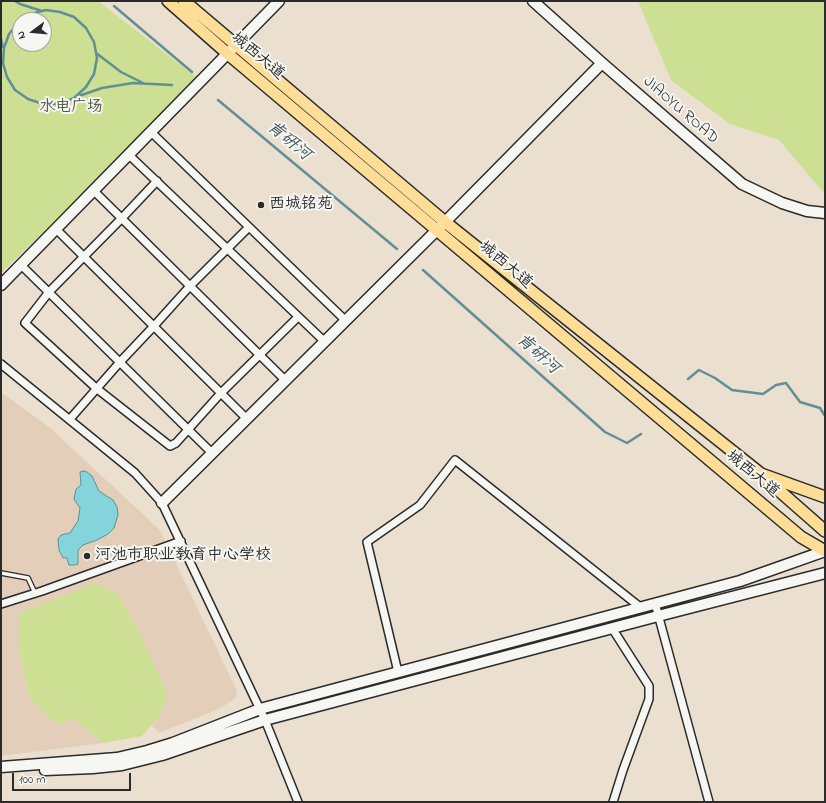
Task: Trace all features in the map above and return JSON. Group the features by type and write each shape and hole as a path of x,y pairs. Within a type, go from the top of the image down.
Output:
{"main road":[{"name":"城西大道","path":"168,1 228,54 801,537 825,551"},
{"name":"城西大道","path":"184,1 445,222 762,474 825,497"},
{"path":"1,285 279,1"},
{"name":"JIAOYU ROAD","path":"534,1 602,63 742,184 782,203 807,211 825,213"},
{"path":"162,503 445,222 602,63"},
{"path":"762,474 825,531"},
{"path":"1,767 117,758 147,751 173,743 260,709 740,581 825,551"},
{"path":"1,774 122,765 162,755 265,720 825,573"}],"street":[{"path":"151,132 345,320"},
{"path":"129,155 324,341"},
{"path":"157,181 49,292 25,323 96,388 170,446 176,442 220,393 298,317"},
{"path":"94,191 285,380"},
{"path":"70,420 96,388 190,286 249,227"},
{"path":"56,229 247,419"},
{"path":"21,265 212,453"},
{"path":"1,364 136,473 162,503 260,709 298,802"},
{"path":"398,672 367,542 420,505 455,460 640,607"},
{"path":"1,604 181,541"},
{"path":"655,603 709,802"},
{"path":"612,628 650,686 649,699 613,802"}],"lane":[{"path":"1,573 28,578 35,593"}],"shaded area":[{"name":"河池市职业教育中心学校","path":"1,392 49,427 160,530 237,691 236,698 222,707 159,733 151,725 159,716 134,622 118,595 96,583 19,650 29,697 60,723 73,718 103,743 1,756"}],"green space":[{"name":"水电广场","path":"1,1 98,1 200,80 1,273"},
{"path":"638,1 825,1 825,192 822,191 779,140 730,124 671,80"},
{"path":"96,583 118,594 134,622 167,693 159,716 142,736 103,743 73,718 59,723 52,720 29,697 19,650 19,613"}],"water":[{"path":"84,471 92,476 99,491 113,500 117,507 118,515 114,528 108,534 83,545 78,551 78,564 69,565 67,558 63,558 59,550 58,539 61,535 70,533 78,521 80,508 74,499 76,489 81,485 80,472"}],"waterway":[{"path":"15,1 42,11"},
{"name":"肯研河","path":"114,6 192,72"},
{"path":"12,30 9,34 4,48 3,63 7,77 15,90 28,99 43,104 59,104 74,98 86,87 94,74 97,58 94,42 86,28 74,17 60,12 46,10 38,12"},
{"path":"1,39 3,47"},
{"path":"96,53 121,72 143,83"},
{"path":"76,97 102,88 133,83 172,85"},
{"name":"肯研河","path":"218,100 397,249"},
{"name":"肯研河","path":"423,270 605,432 627,443 641,434"},
{"name":"肯研河","path":"688,379 699,370 715,378 732,390 763,394 776,385 786,383 800,402 820,408 825,416"}],"place":[{"name":"西城铭苑","path":"261,205"},
{"name":"河池市职业教育中心学校","path":"87,556"}]}
